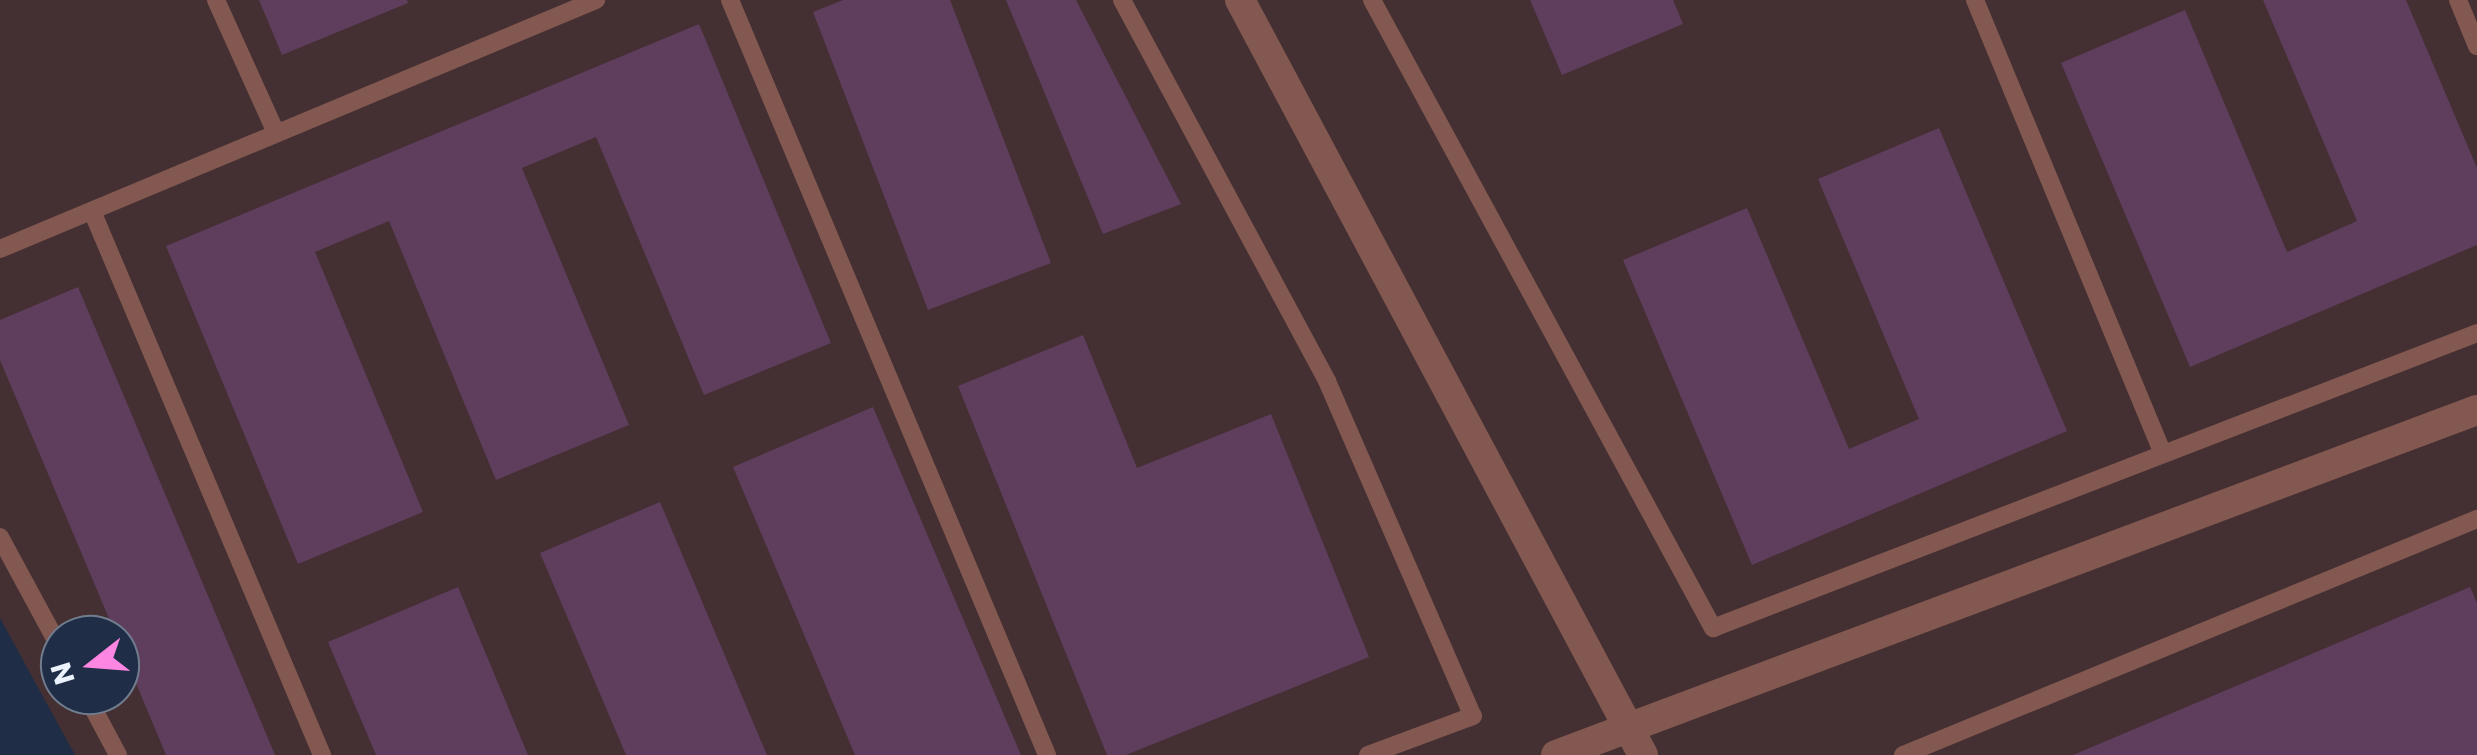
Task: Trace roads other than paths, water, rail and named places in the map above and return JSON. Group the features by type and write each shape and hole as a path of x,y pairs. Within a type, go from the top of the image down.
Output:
{"street":[{"path":"1240,0 1643,755"},
{"path":"1556,755 2477,410"}],"lane":[{"path":"216,0 276,133"},
{"path":"0,249 596,0"},
{"path":"730,0 1046,755"},
{"path":"1122,0 1327,381 1473,716 1368,755"},
{"path":"1372,0 1713,628 2477,333"},
{"path":"1975,0 2163,454"},
{"path":"2458,0 2477,46"},
{"path":"92,210 322,755"},
{"path":"1903,755 2477,518"},
{"path":"0,537 42,615"},
{"path":"97,715 118,755"}]}
